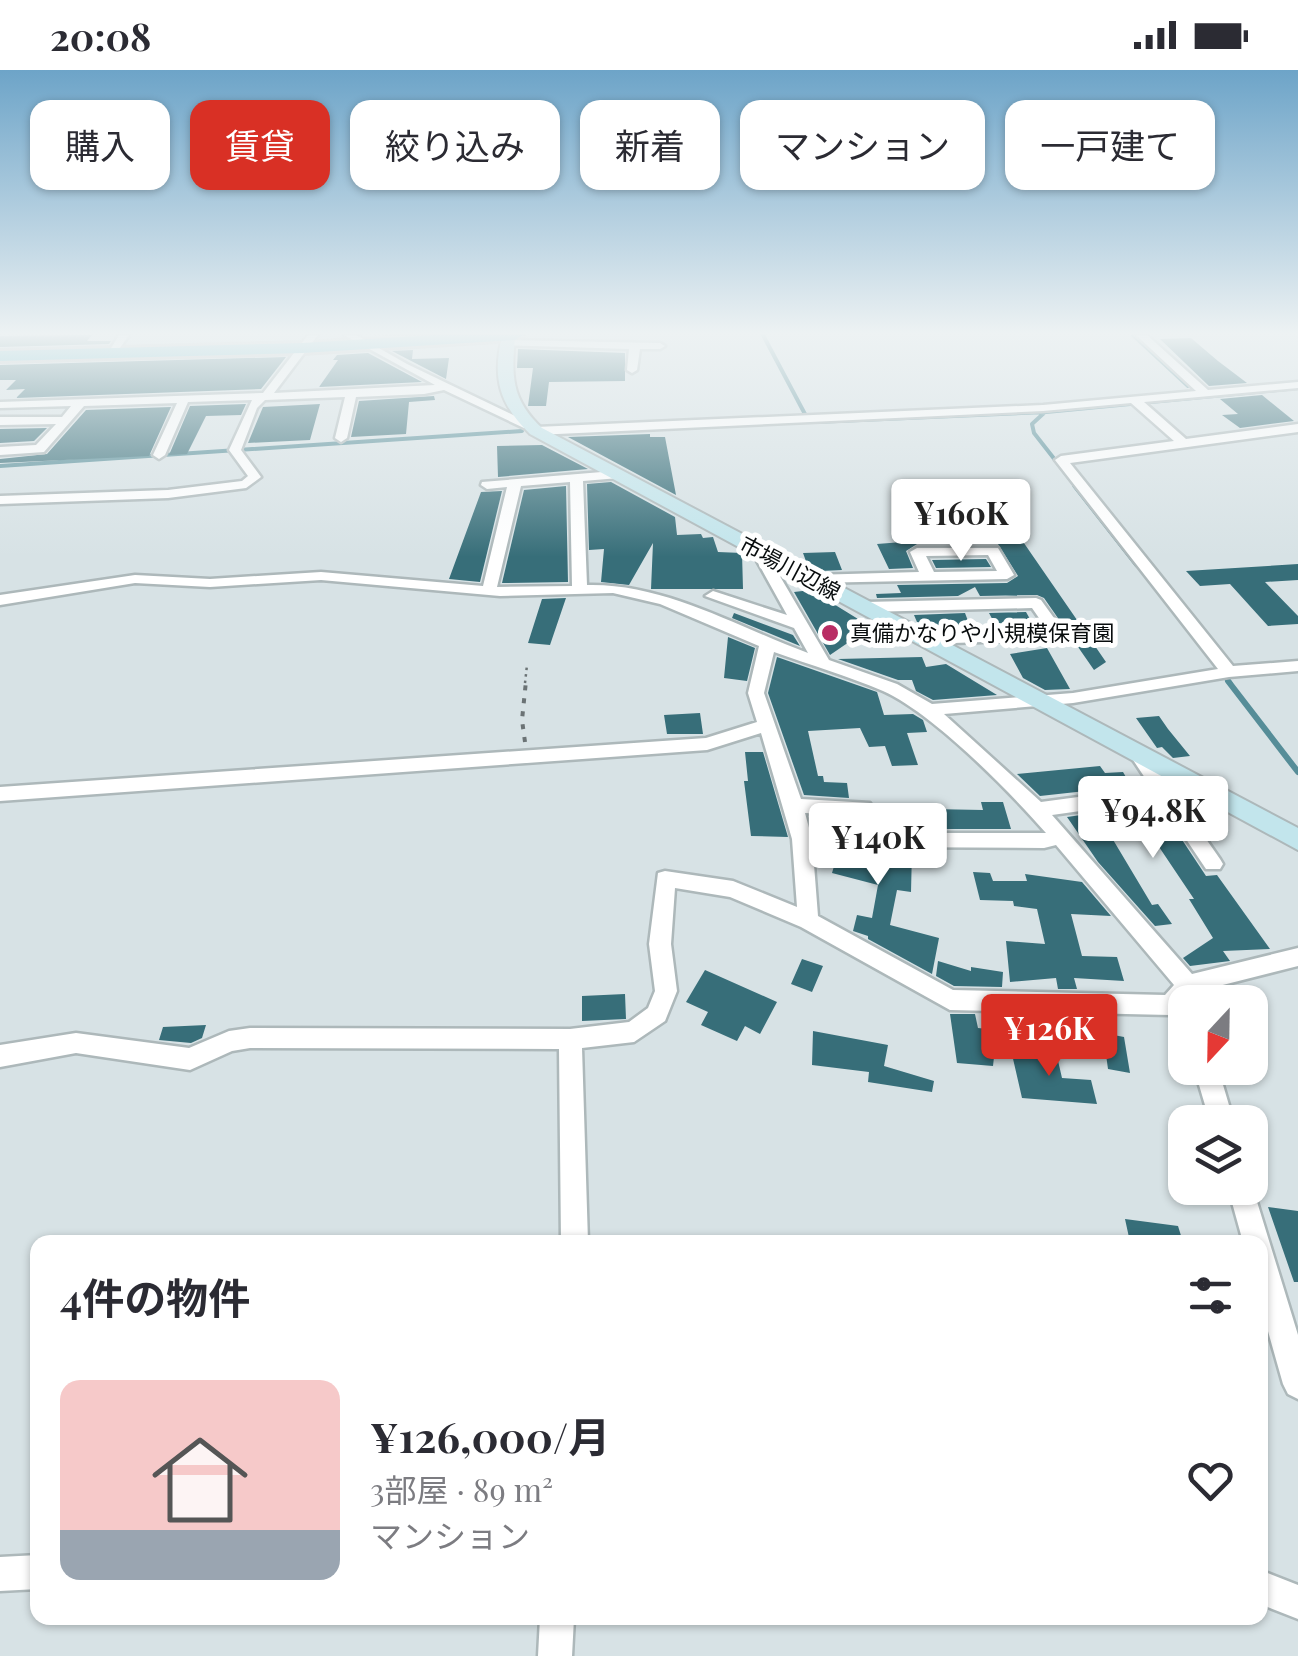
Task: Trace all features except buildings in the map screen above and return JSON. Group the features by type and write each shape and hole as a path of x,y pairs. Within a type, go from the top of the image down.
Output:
{"main road":[{"name":"市場川辺線","path":"515,409 532,428 614,475 1298,840"}],"street":[{"path":"0,451 40,449 75,409"},
{"path":"159,455 179,409"},
{"path":"0,500 168,494 246,484 256,478 235,451 251,409"},
{"path":"340,438 347,409"},
{"path":"493,409 532,428 1017,409"},
{"path":"1144,409 1183,443"},
{"path":"0,421 65,420"},
{"path":"1229,672 1061,460 1298,428"},
{"path":"487,485 614,475"},
{"path":"576,478 580,590"},
{"path":"489,591 516,483"},
{"path":"812,579 929,577 1007,575 992,551 917,552 929,577"},
{"path":"759,552 821,661"},
{"path":"0,600 164,578 210,583 321,576 489,591 613,589 665,601 768,644 891,688 929,710 1061,837 1181,985"},
{"path":"713,596 801,625"},
{"path":"865,607 1036,603 1058,636 925,639"},
{"path":"768,644 756,693 802,839 808,922"},
{"path":"929,710 1072,698 1229,672 1298,666"},
{"path":"0,794 706,744 765,726"},
{"path":"1138,754 1213,864"},
{"path":"1036,810 1123,798"},
{"path":"794,806 863,808 879,840 1044,841 1061,837"},
{"path":"0,1056 76,1043 190,1059 230,1041 250,1038 570,1039 634,1032 657,1014 666,991 660,944 664,880 733,890 808,922 950,1000 1168,1005"},
{"path":"1215,985 1298,957"},
{"path":"570,1039 575,1235"},
{"path":"1246,1205 1254,1235"},
{"path":"1268,1282 1298,1384"},
{"path":"0,1574 30,1572"},
{"path":"1268,1589 1298,1602"},
{"path":"554,1656 556,1625"}],"path":[{"path":"526,666 522,720 527,756"}],"waterway":[{"path":"802,409 806,416"},
{"path":"815,422 1077,409"},
{"path":"1044,413 1032,424 1034,433 1077,488"},
{"path":"0,466 522,431"},
{"path":"1075,486 1137,565"},
{"path":"1227,679 1230,683"},
{"path":"1228,681 1298,772"}],"place":[{"name":"真備かなりや小規模保育園","path":"830,633"}]}
